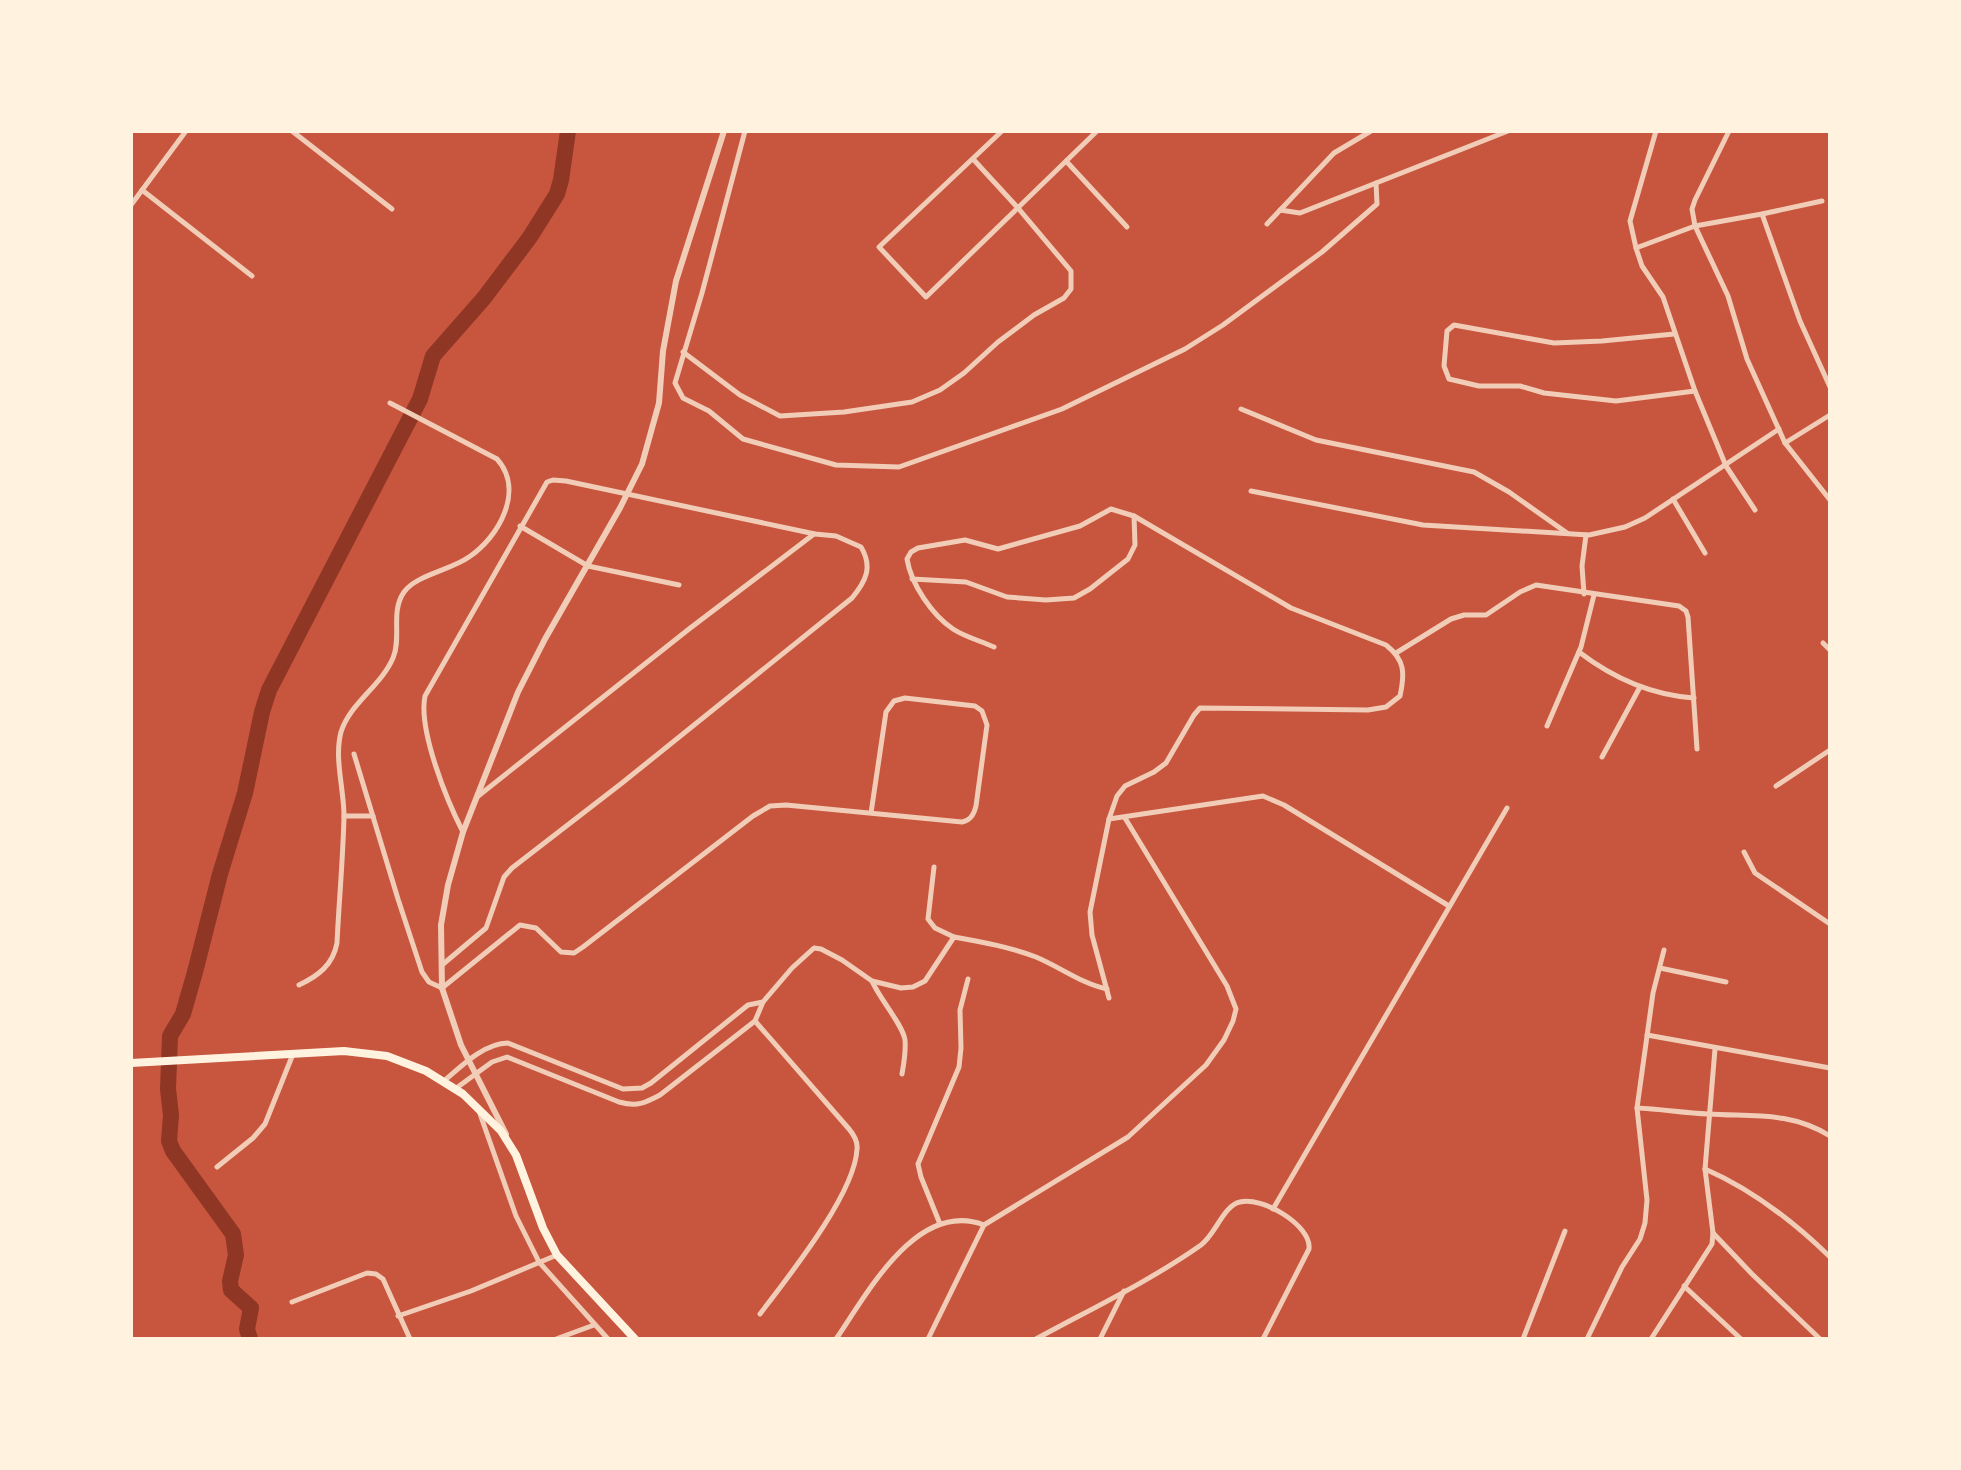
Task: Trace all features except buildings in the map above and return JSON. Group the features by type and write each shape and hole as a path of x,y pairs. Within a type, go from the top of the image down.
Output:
{"main road":[{"path":"131,1063 344,1051 402,1060 443,1082 478,1107 510,1143 543,1228 557,1255 635,1339"}],"street":[{"path":"131,205 186,131"},
{"path":"292,131 391,209"},
{"path":"510,1143 468,1061 442,988 441,925 444,905 463,832 518,692 545,639 628,494 646,454 659,403 663,351 676,281 724,131"},
{"path":"745,131 675,383 683,398 709,411 743,439 836,465 899,467 1062,409 1185,349 1223,325 1322,252 1377,204 1376,183"},
{"path":"1002,131 879,247 926,297 1097,131"},
{"path":"1267,224 1334,153 1371,131"},
{"path":"1280,210 1300,213 1508,131"},
{"path":"1656,131 1630,221 1636,248 1642,266 1663,297 1695,391 1726,466 1755,510"},
{"path":"1728,131 1695,200 1692,209 1695,226 1728,296 1747,359 1785,443 1828,492 1830,500"},
{"path":"683,352 740,395 780,415 844,412 912,402 940,390 1034,315 1064,298 1071,289 1070,271 973,159"},
{"path":"1066,161 1127,228"},
{"path":"142,190 252,276"},
{"path":"1636,248 1695,226 1822,201"},
{"path":"1762,214 1800,321 1830,387"},
{"path":"1674,334 1554,343 1454,325 1447,331 1444,366 1449,379 1479,386 1520,386 1544,393 1616,401 1695,391"},
{"path":"299,985 323,971 334,957 337,943 344,816 341,732 352,710 377,682 393,657 400,598 406,589 417,580 444,571 471,556 493,531 510,501 505,467 497,458 390,403"},
{"path":"1241,409 1315,440 1474,472 1509,492 1570,534"},
{"path":"1785,443 1830,415"},
{"path":"1251,491 1423,525 1586,535 1625,527 1726,466 1779,429"},
{"path":"442,965 486,928 503,881 512,868 852,598 866,578 868,563 861,547 847,540 566,481 549,481 543,486 520,526 428,690 424,702 424,713 442,787 463,832"},
{"path":"1674,499 1705,553"},
{"path":"994,647 944,623 912,579 908,556 918,548 965,540 998,549 1080,526 1111,509 1134,516 1291,607 1386,645 1396,653 1404,679 1400,696 1386,707 1368,710 1204,707 1194,715 1166,763 1121,791 1109,819 1090,912 1092,935 1109,998"},
{"path":"912,579 965,582 1007,597 1046,600 1074,598 1128,559 1135,545 1134,516"},
{"path":"520,526 588,566 679,585"},
{"path":"475,799 689,629 815,534"},
{"path":"1584,594 1582,566 1586,535"},
{"path":"1396,653 1451,619 1464,615 1486,615 1530,587 1546,585 1584,594 1683,608 1688,617 1697,749"},
{"path":"1547,726 1578,652 1594,595"},
{"path":"1823,643 1830,650"},
{"path":"1578,652 1597,667 1640,687 1670,696 1694,698"},
{"path":"1602,757 1640,687"},
{"path":"442,988 520,925 536,928 561,952 574,953 752,816 769,806 786,805 962,822 971,818 976,806 987,725 982,711 975,706 951,703 905,698 894,701 886,712 871,813"},
{"path":"1776,786 1830,750"},
{"path":"354,754 422,972 429,982 442,988"},
{"path":"1109,819 1250,797 1273,799 1449,906"},
{"path":"1273,1209 1507,808"},
{"path":"344,816 373,816"},
{"path":"928,1339 984,1225 1128,1137 1206,1065 1224,1040 1233,1021 1236,1009 1227,986 1125,818"},
{"path":"1744,852 1755,873 1830,924"},
{"path":"934,867 928,919 935,928 954,937 1016,950 1094,986 1107,989"},
{"path":"872,981 901,988 920,984 931,974 954,937"},
{"path":"455,1089 475,1072 499,1058 514,1058 620,1102 639,1105 660,1095 755,1021 763,1002 798,962 811,950 821,949 857,969 872,981 903,1033 905,1051 902,1074"},
{"path":"1587,1339 1622,1267 1640,1239 1645,1223 1647,1200 1637,1108 1647,1035 1664,950"},
{"path":"1660,968 1726,982"},
{"path":"940,1224 918,1164 958,1067 961,1048 960,1010 968,979"},
{"path":"443,1082 468,1061 493,1046 508,1043 623,1089 642,1088 748,1005 763,1002"},
{"path":"755,1021 849,1129 857,1144 850,1175 806,1254 760,1314"},
{"path":"1647,1035 1830,1068"},
{"path":"1651,1339 1711,1248 1713,1233 1705,1169 1715,1049"},
{"path":"217,1167 253,1138 265,1124 293,1054"},
{"path":"478,1107 516,1216 540,1262 608,1339"},
{"path":"1637,1108 1792,1119 1813,1125 1830,1136"},
{"path":"1705,1169 1750,1192 1813,1240 1830,1257"},
{"path":"1036,1339 1124,1291 1205,1242 1234,1204 1252,1202 1273,1209 1303,1231 1310,1244 1263,1339"},
{"path":"836,1339 892,1259 921,1235 940,1224 973,1221 984,1225"},
{"path":"1523,1339 1565,1231"},
{"path":"1713,1233 1819,1339"},
{"path":"398,1316 471,1291 557,1255"},
{"path":"292,1302 372,1273 383,1279 410,1339"},
{"path":"1684,1286 1741,1339"},
{"path":"1100,1339 1124,1291"},
{"path":"556,1339 594,1325"}],"waterway":[{"path":"250,1339 247,1329 251,1308 231,1290 230,1281 236,1255 233,1234 173,1151 169,1141 170,1036 183,1014 220,874 245,793 269,690 420,399 433,356 484,298 530,237 557,194 568,131"}]}
